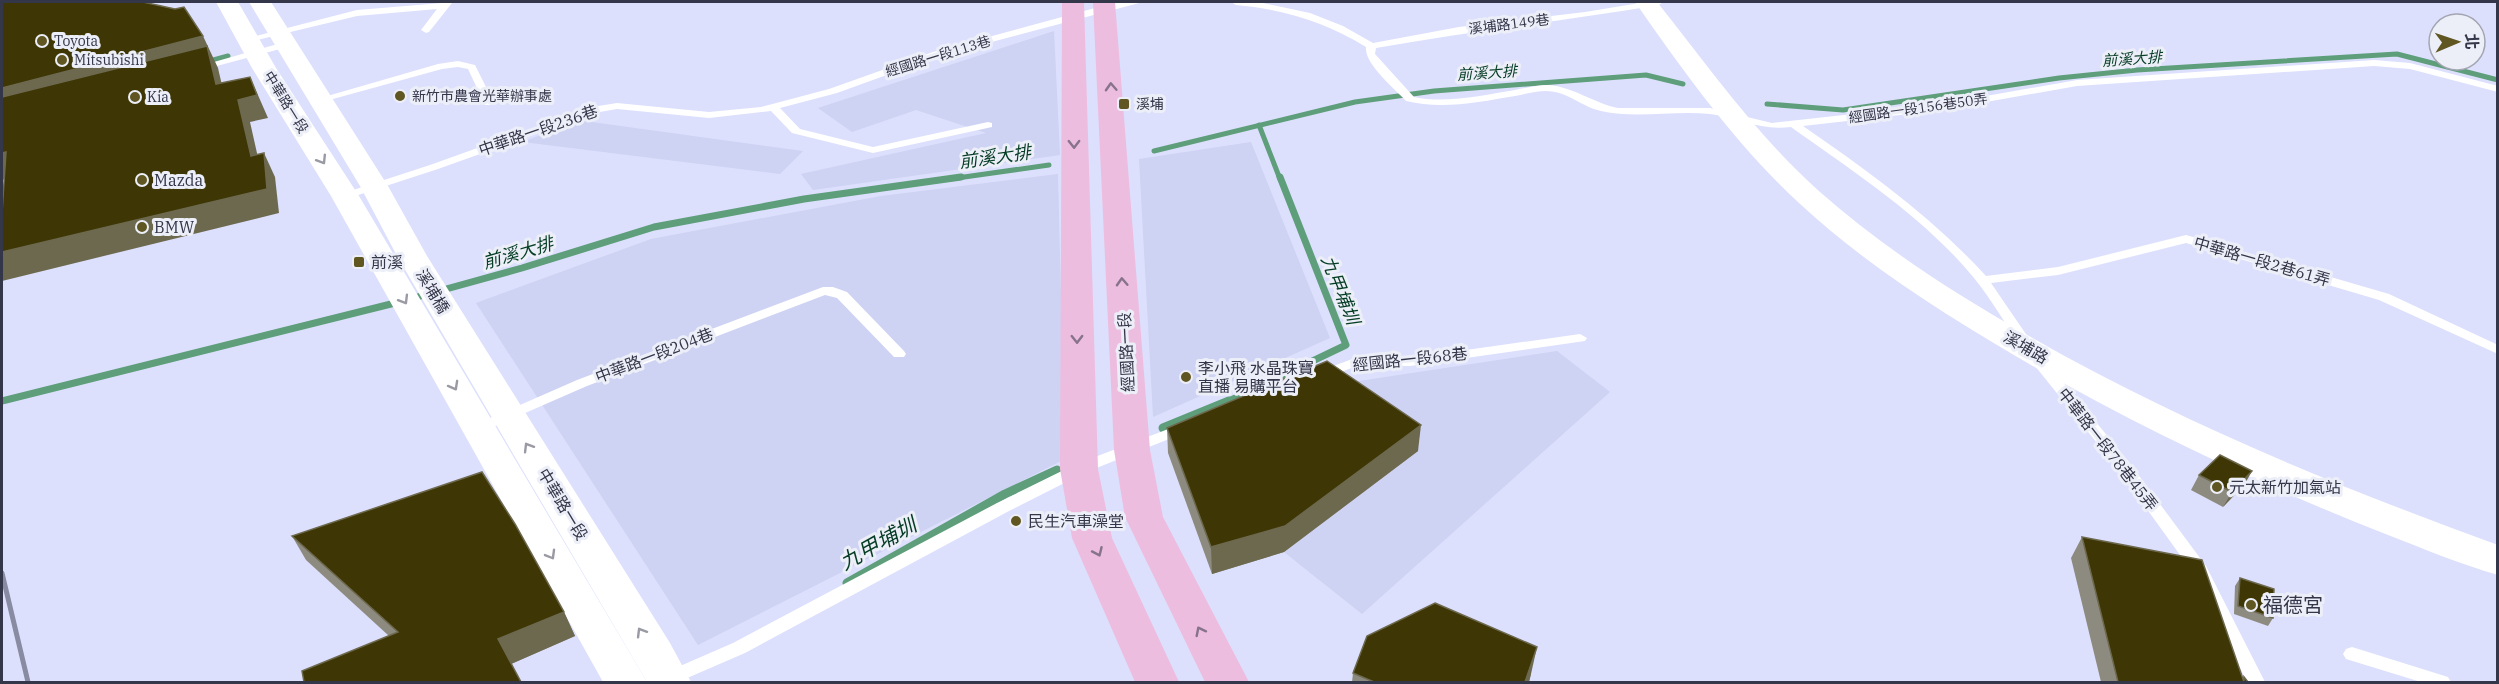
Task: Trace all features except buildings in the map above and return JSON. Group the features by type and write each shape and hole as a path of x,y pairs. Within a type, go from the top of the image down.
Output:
{"main road":[{"name":"經國路一段","path":"1089,7 1108,40 1132,450 1144,517 1227,682"},
{"path":"1089,7 1073,134 1079,469 1092,538 1157,682"}],"street":[{"name":"中華路一段","path":"227,2 345,196 397,260"},
{"name":"中華路一段","path":"260,2 374,186 397,260"},
{"name":"溪埔路","path":"1651,3 1694,66 1786,176 1858,239 1936,294 2030,350 2161,421 2309,488 2498,561"},
{"name":"溪埔橋","path":"397,260 440,331"},
{"name":"中華路一段","path":"440,331 494,423 626,682"},
{"name":"中華路一段","path":"494,423 655,655 668,681"}],"lane":[{"path":"357,13 368,2"},
{"name":"經國路一段113巷","path":"773,107 833,91 936,54 1089,7 1138,2"},
{"path":"1236,2 1274,6 1315,18 1371,46"},
{"name":"溪埔路149巷","path":"1371,46 1459,30 1651,3"},
{"path":"185,71 252,46 284,38 357,13 446,4"},
{"path":"426,30 446,4"},
{"path":"252,46 284,38"},
{"name":"經國路一段156巷50弄","path":"1371,46 1370,54 1373,60 1410,99 1442,102 1546,88 1569,92 1602,108 1618,111 1710,111 1772,126 1935,108 2077,83 2374,63 2410,66 2498,89"},
{"path":"322,99 441,66 458,64 472,67 489,103"},
{"name":"中華路一段236巷","path":"345,196 605,107 638,107 675,114 709,115 773,107"},
{"path":"773,107 796,130 873,150 988,125"},
{"name":"中華路一段78巷45弄","path":"1793,124 1848,162 1952,247 1982,280 2030,350 2123,465 2200,570 2256,682"},
{"name":"中華路一段2巷61弄","path":"1982,280 2058,271 2187,239 2384,297 2498,350"},
{"name":"中華路一段204巷","path":"494,423 582,382 810,296 833,291 842,295 899,354"},
{"name":"經國路一段68巷","path":"1312,378 1355,362 1410,362 1580,338"},
{"path":"668,681 739,648 1079,469 1132,450 1194,423"},
{"path":"2352,654 2442,682"}],"shaded area":[{"path":"1054,31 1060,155 813,190 801,174 986,133 916,110 852,132 818,108"},
{"path":"577,120 803,151 780,174 523,142"},
{"path":"1251,142 1330,338 1153,417 1139,159"},
{"path":"1058,174 1065,459 698,645 476,303 651,239 881,196"},
{"path":"1557,351 1610,392 1362,614 1284,552 1418,451 1326,386"}],"waterway":[{"name":"前溪大排","path":"1767,104 1843,110 2059,78 2137,70 2397,54 2498,80"},
{"path":"206,62 228,56"},
{"name":"前溪大排","path":"1259,125 1355,102 1434,91 1646,75 1683,84"},
{"name":"前溪大排","path":"1154,151 1259,125"},
{"name":"九甲埔圳","path":"1259,125 1280,179"},
{"name":"前溪大排","path":"950,179 1049,165"},
{"name":"前溪大排","path":"410,299 522,268 654,227 804,199 961,177"},
{"name":"九甲埔圳","path":"1225,403 1346,345 1280,177"},
{"name":"前溪大排","path":"2,401 399,302"},
{"name":"九甲埔圳","path":"1163,428 1229,401"},
{"name":"九甲埔圳","path":"847,583 1005,494 1057,470"}],"railway":[{"path":"2,573 28,682"}],"place":[{"name":"Toyota","path":"42,41"},
{"name":"Mitsubishi","path":"62,60"},
{"name":"新竹市農會光華辦事處","path":"400,96"},
{"name":"Kia","path":"135,97"},
{"name":"溪埔","path":"1124,104"},
{"name":"Mazda","path":"142,180"},
{"name":"BMW","path":"142,227"},
{"name":"前溪","path":"359,262"},
{"name":"李小飛 水晶珠寶 直播 易購平台","path":"1186,377"},
{"name":"元太新竹加氣站","path":"2217,487"},
{"name":"民生汽車澡堂","path":"1016,521"},
{"name":"福德宮","path":"2251,605"}]}
